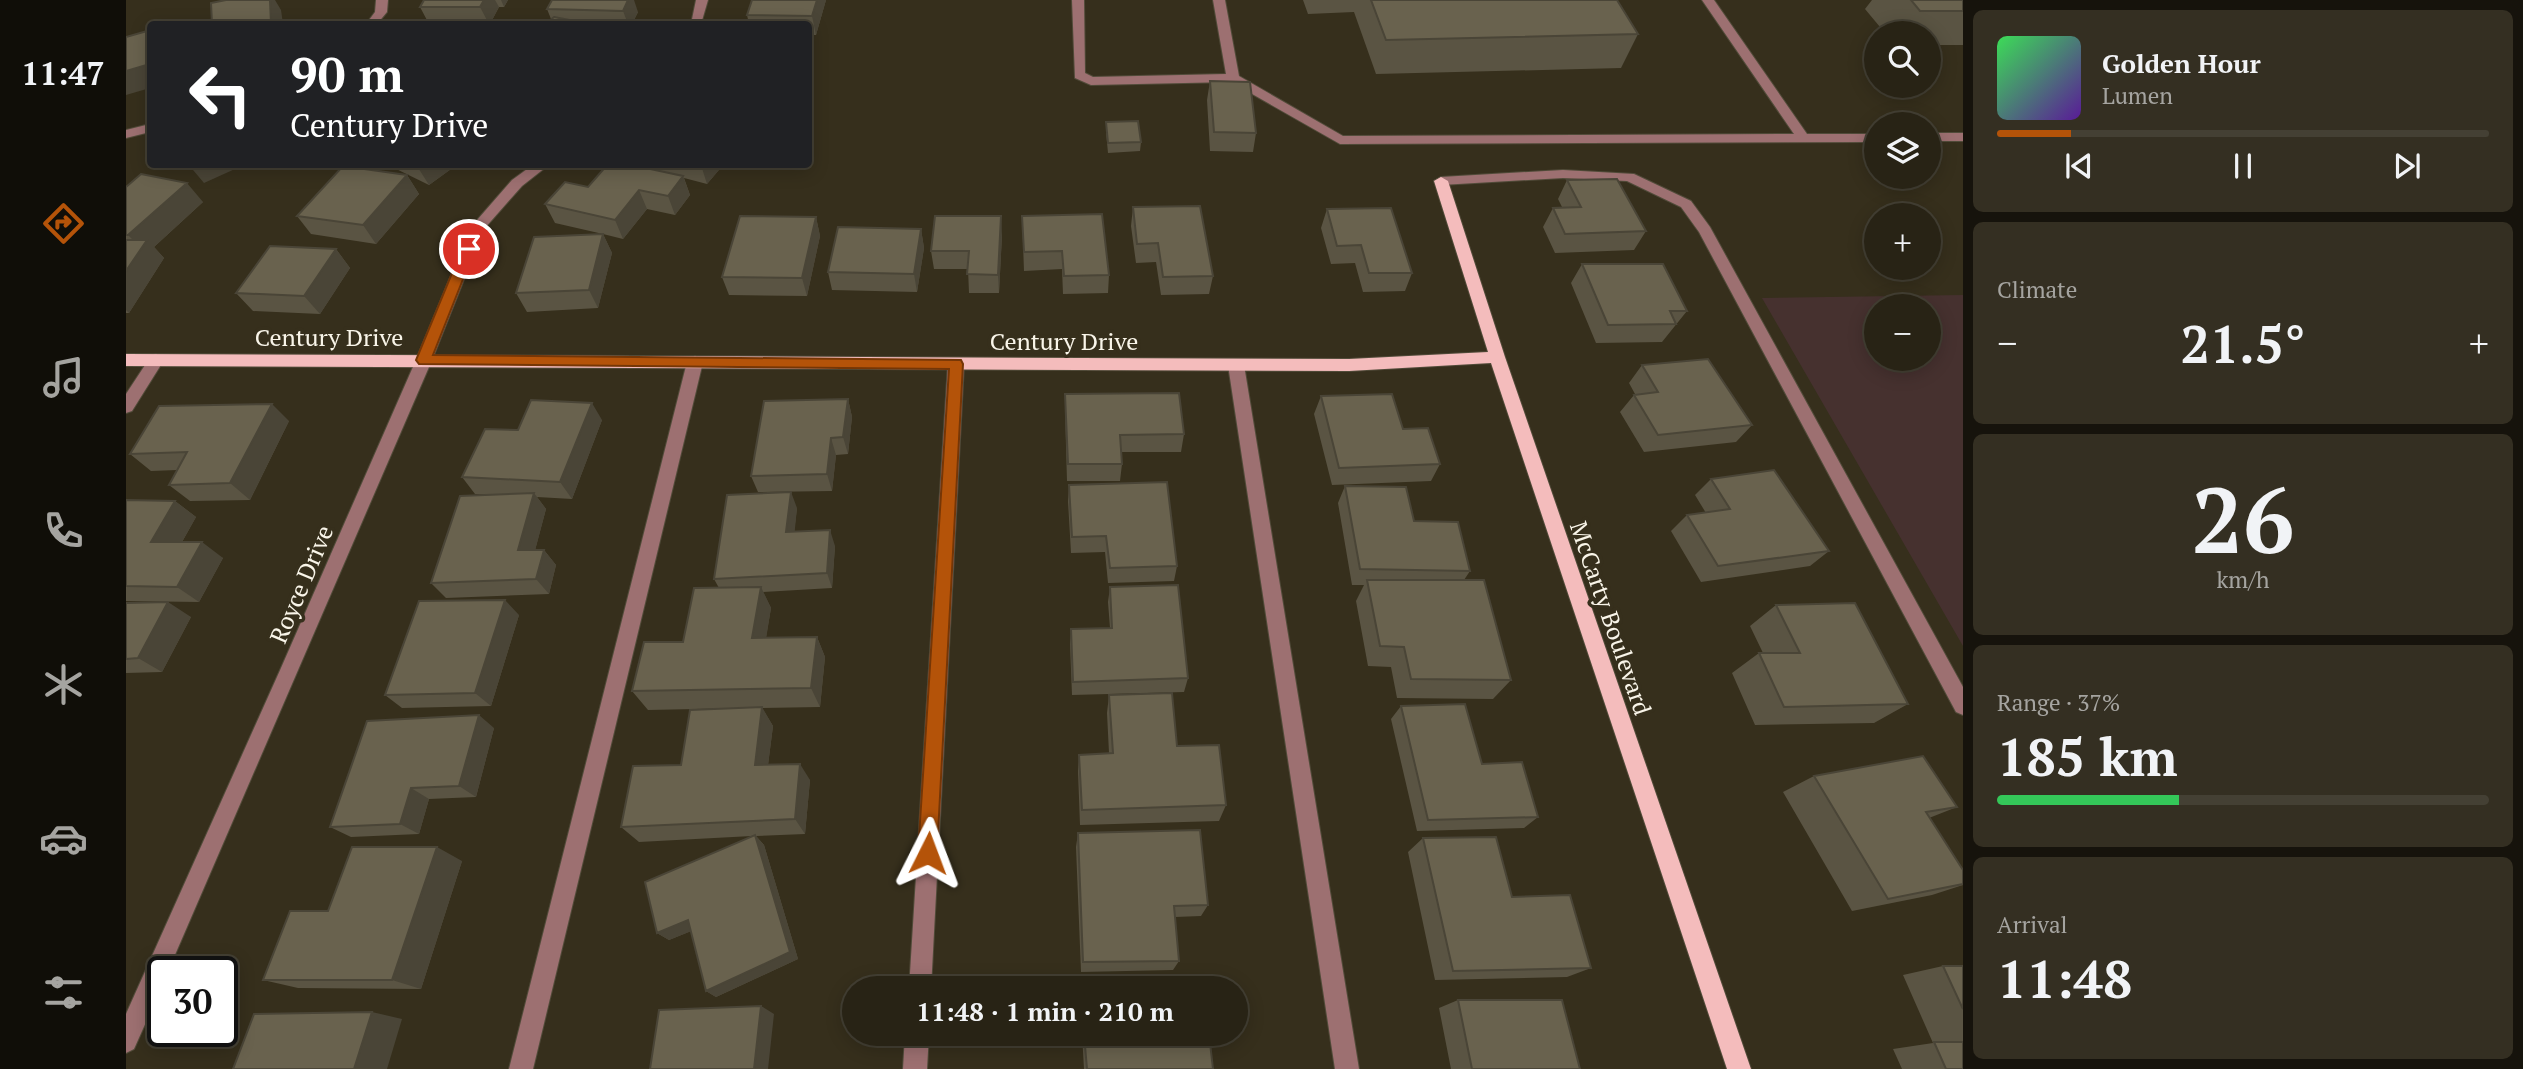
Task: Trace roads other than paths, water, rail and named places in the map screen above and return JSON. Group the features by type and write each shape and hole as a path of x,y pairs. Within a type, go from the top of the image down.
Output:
{"main road":[{"name":"McCarty Boulevard","path":"1441,181 1497,357 1739,1069"},
{"name":"Century Drive","path":"126,360 1349,365 1497,357"}],"street":[{"path":"373,21 381,12 382,0"},
{"path":"697,21 702,0"},
{"path":"1078,0 1079,75 1091,81 1233,78 1340,140 1864,138"},
{"path":"1219,0 1233,78"},
{"path":"1708,0 1804,139"},
{"path":"126,134 147,129"},
{"path":"1941,138 1963,137"},
{"name":"Royce Drive","path":"126,1041 424,360 478,227 517,183 538,168"},
{"path":"1441,181 1563,174 1629,177 1686,204 1711,241 1963,706"},
{"path":"126,407 156,360"},
{"path":"521,1069 695,362"},
{"path":"921,976 956,364"},
{"path":"1236,365 1347,1069"},
{"path":"915,1069 916,1046"}]}
